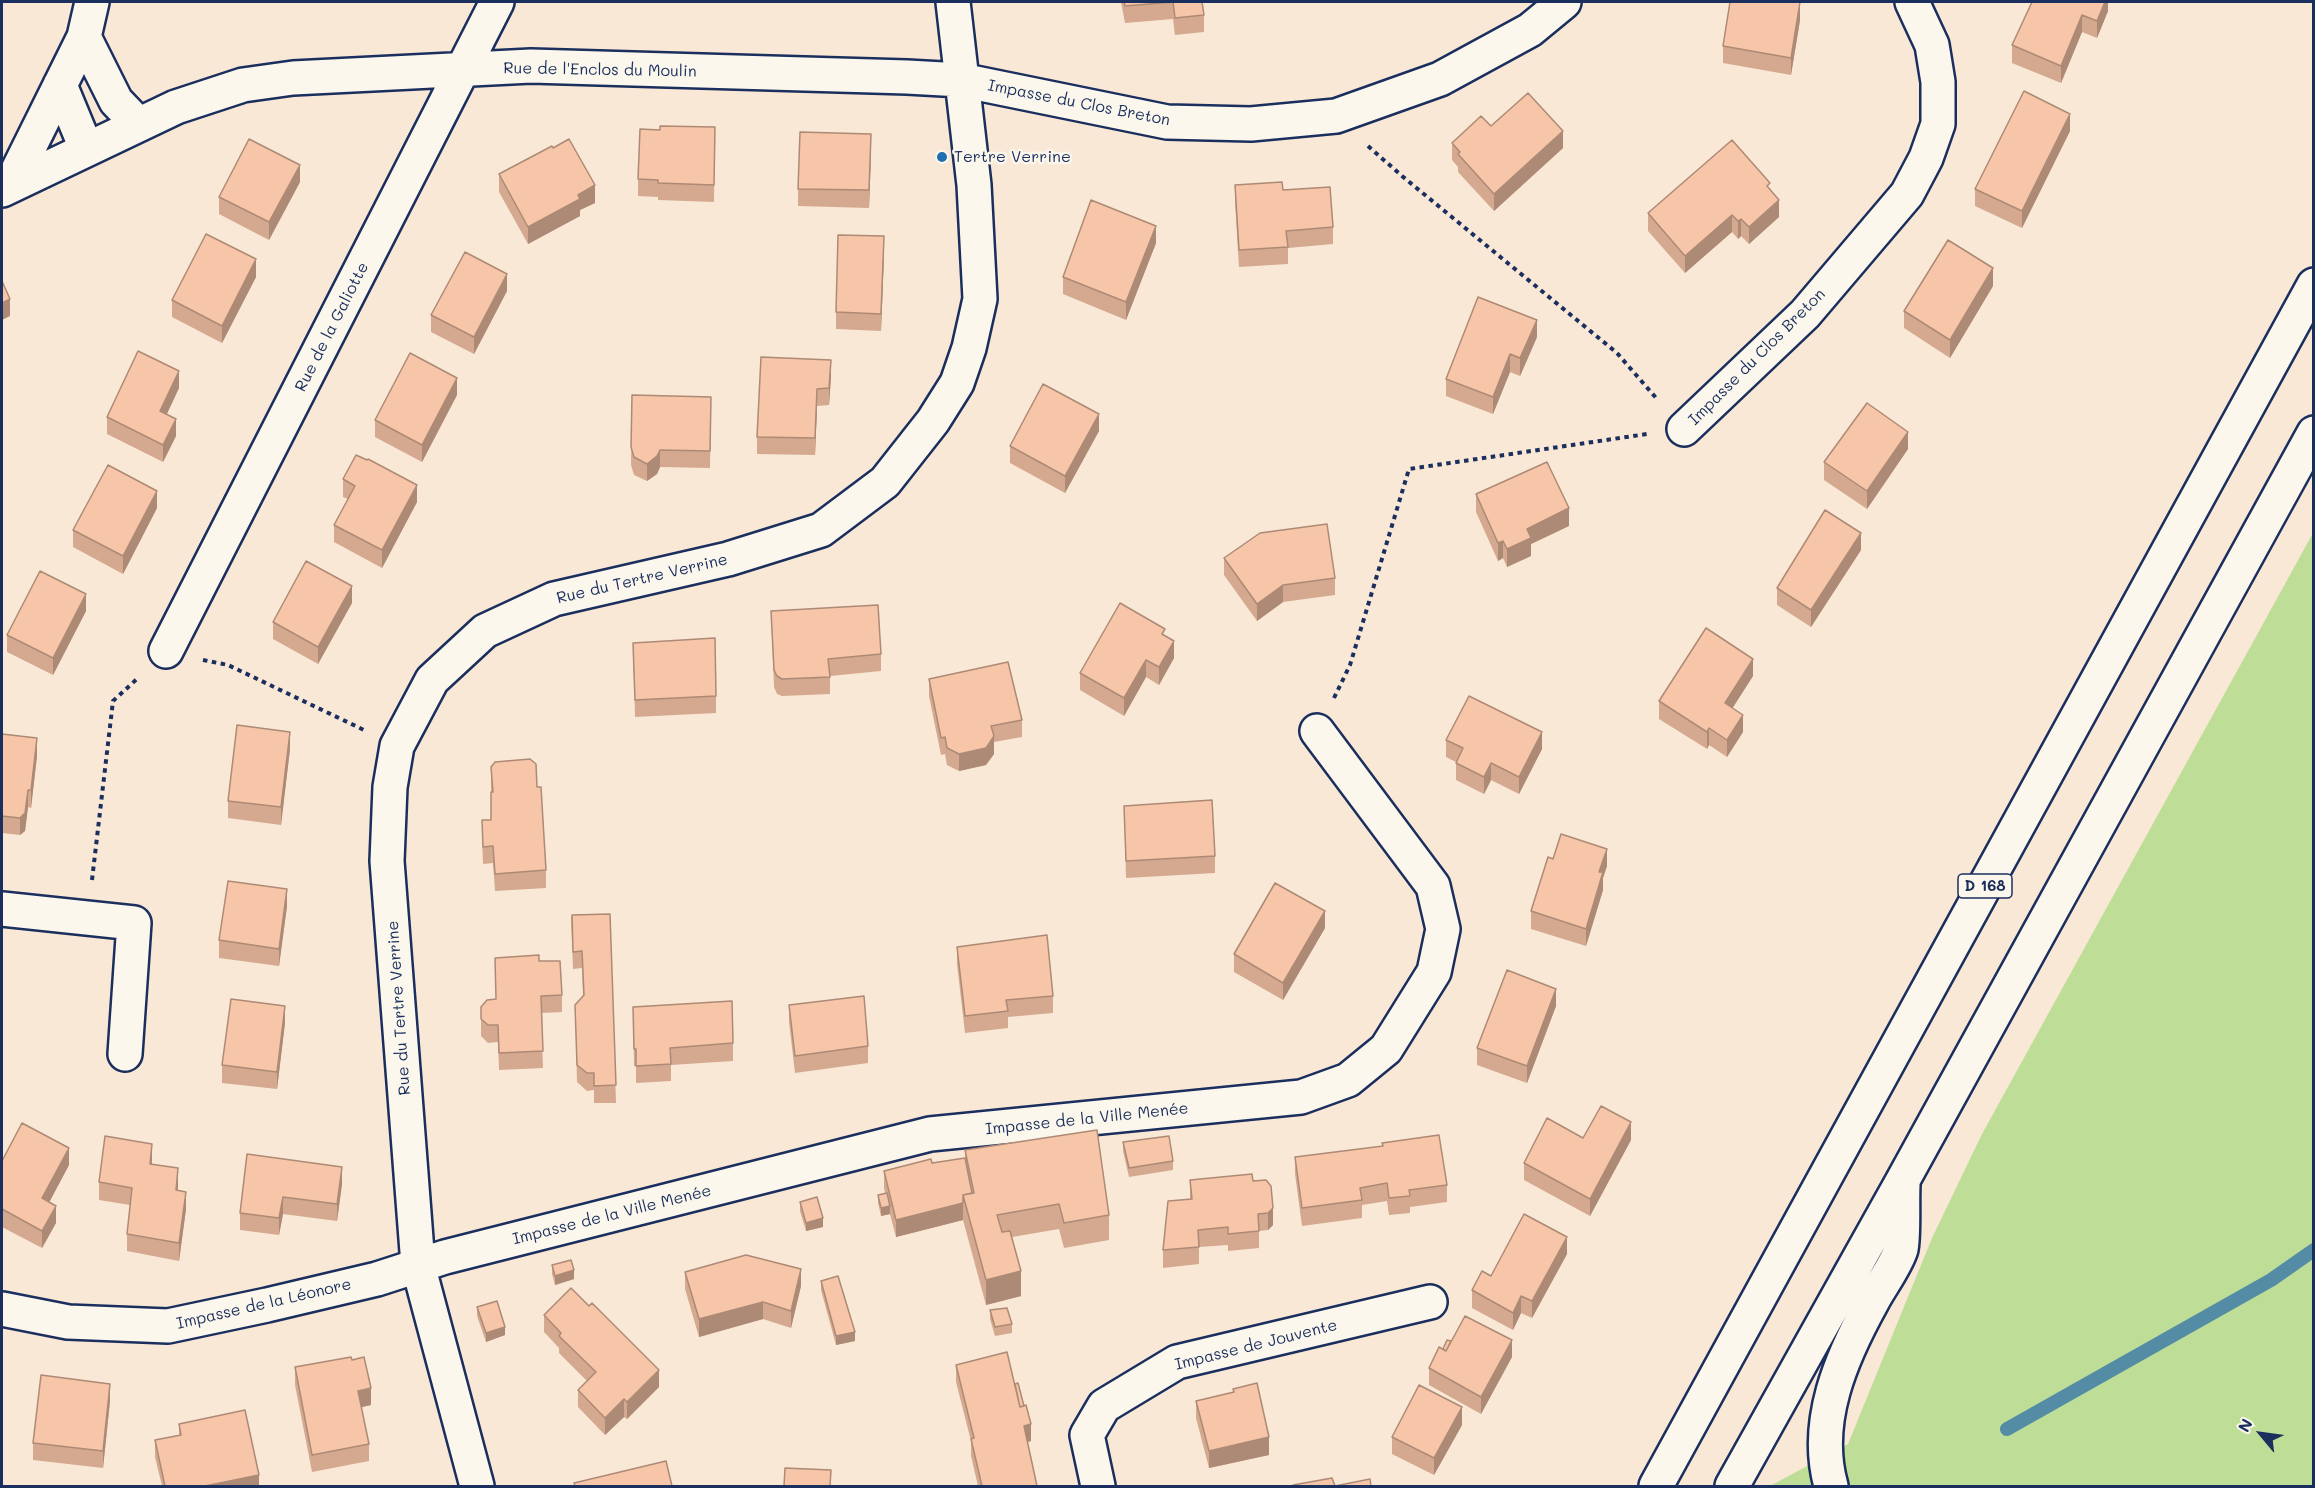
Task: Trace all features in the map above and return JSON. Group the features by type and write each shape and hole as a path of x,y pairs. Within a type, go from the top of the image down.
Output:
{"street":[{"path":"6,188 84,37 92,2"},
{"name":"Rue de la Galiotte","path":"166,651 497,2"},
{"name":"Rue du Tertre Verrine","path":"477,1486 418,1265 387,861 390,787 397,746 432,680 485,631 554,599 728,559 820,530 885,482 933,422 957,383 969,348 980,299 974,186 953,2"},
{"name":"Impasse du Clos Breton","path":"961,80 1167,122 1251,124 1336,116 1440,79 1530,30 1564,2"},
{"name":"Impasse du Clos Breton","path":"1684,429 1805,314 1907,194 1926,158 1938,124 1938,82 1932,45 1912,2"},
{"path":"84,37 116,101 138,124"},
{"name":"Rue de l'Enclos du Moulin","path":"6,188 176,106 243,85 293,78 542,67 961,80"},
{"path":"60,85 86,148"},
{"name":"D 168","path":"1656,1486 2313,285"},
{"path":"1732,1486 1903,1180 2313,432"},
{"name":"Impasse de la Ville Menée","path":"418,1265 930,1134 1301,1097 1348,1080 1386,1049 1434,972 1443,928 1433,886 1317,731"},
{"path":"2,909 134,923 126,1054"},
{"path":"1831,1486 1825,1466 1824,1435 1830,1399 1857,1329 1901,1249 1903,1180"},
{"name":"Impasse de la Léonore","path":"2,1309 68,1322 168,1326 355,1284 418,1265"},
{"name":"Impasse de Jouvente","path":"1098,1486 1087,1435 1104,1406 1177,1362 1431,1302"}],"path":[{"path":"1336,116 1402,176 1617,353 1684,429"},
{"path":"1317,731 1350,665 1409,469 1684,429"},
{"path":"88,918 113,701 166,651 228,666 397,746"}],"green space":[{"path":"2313,533 2313,1486 1770,1486 1848,1444 1932,1238 1982,1134"}],"building":[{"path":"1124,2 1173,2 1125,6"},
{"path":"1173,2 1202,2 1204,15 1175,18"},
{"path":"1730,2 1800,2 1791,58 1723,46"},
{"path":"2032,2 2105,2 2097,21 2082,15 2061,66 2012,45"},
{"path":"2024,91 2070,114 2022,211 1975,189"},
{"path":"1528,93 1563,131 1494,194 1458,154 1460,152 1452,143 1481,116 1491,126"},
{"path":"660,126 715,127 714,185 658,183 658,180 638,179 640,129 660,130"},
{"path":"800,132 871,134 869,190 798,189"},
{"path":"249,139 300,165 269,222 219,197"},
{"path":"569,139 595,185 578,195 580,199 528,227 499,174"},
{"path":"1732,140 1770,183 1767,186 1779,200 1749,227 1741,219 1738,221 1732,215 1685,256 1648,213"},
{"path":"1282,182 1283,190 1330,187 1333,227 1286,231 1288,247 1239,250 1235,185"},
{"path":"1091,200 1156,226 1126,302 1063,277"},
{"path":"206,234 256,259 222,326 172,300"},
{"path":"838,235 884,236 881,314 836,312"},
{"path":"1948,240 1993,268 1950,340 1904,311"},
{"path":"465,252 507,274 474,337 431,315"},
{"path":"2,281 10,299 2,303"},
{"path":"1478,297 1537,320 1520,358 1510,354 1493,397 1446,379"},
{"path":"138,351 179,371 160,411 176,419 163,445 107,417"},
{"path":"410,353 457,378 422,445 375,420"},
{"path":"761,357 831,360 829,388 817,389 815,438 757,437"},
{"path":"1043,384 1099,414 1065,476 1010,446"},
{"path":"632,395 711,397 710,451 660,450 657,456 647,464 634,457 631,447"},
{"path":"1867,403 1908,432 1867,491 1824,462"},
{"path":"356,455 417,485 382,550 334,525 355,486 343,479"},
{"path":"1547,462 1569,508 1527,529 1531,538 1507,549 1503,541 1498,543 1476,494"},
{"path":"108,465 157,491 123,556 73,530"},
{"path":"1825,510 1861,533 1811,610 1777,588"},
{"path":"1327,524 1335,578 1283,585 1257,604 1224,558 1260,533"},
{"path":"306,561 352,586 318,647 273,622"},
{"path":"40,571 86,594 53,658 7,635"},
{"path":"1120,603 1165,629 1162,634 1174,641 1159,667 1146,660 1124,698 1080,673"},
{"path":"878,605 881,654 828,659 830,677 782,679 777,676 774,670 771,611"},
{"path":"1706,628 1753,659 1725,703 1743,715 1727,740 1709,728 1707,732 1659,701"},
{"path":"715,638 716,696 635,700 633,643"},
{"path":"1008,662 1022,720 991,726 994,736 986,748 959,754 947,748 945,737 941,738 929,679"},
{"path":"1469,696 1542,732 1519,777 1491,763 1484,777 1456,763 1463,748 1446,740"},
{"path":"237,725 290,732 281,807 228,801"},
{"path":"2,734 37,738 31,790 28,790 25,813 20,818 2,816"},
{"path":"530,759 536,764 537,787 541,787 546,870 495,874 493,846 483,847 482,820 491,820 491,792 493,792 491,767 495,762"},
{"path":"1212,800 1215,856 1126,861 1124,806"},
{"path":"1561,834 1607,849 1599,872 1603,872 1586,929 1531,911 1548,857 1553,859"},
{"path":"228,881 287,889 279,949 219,940"},
{"path":"1275,883 1325,911 1283,983 1234,954"},
{"path":"610,914 616,1085 594,1086 594,1073 587,1073 577,1065 575,1005 584,995 582,951 573,952 572,915"},
{"path":"1047,935 1053,996 1006,1000 1008,1011 965,1016 957,947"},
{"path":"539,955 539,961 560,961 562,995 541,996 543,1051 499,1053 498,1025 488,1025 481,1019 481,1007 487,1000 496,999 495,958"},
{"path":"1507,970 1556,989 1527,1066 1477,1048"},
{"path":"864,996 868,1046 795,1056 789,1005"},
{"path":"231,999 285,1006 277,1072 222,1065"},
{"path":"732,1001 733,1043 670,1048 671,1064 636,1066 633,1007"},
{"path":"1601,1106 1631,1122 1590,1199 1524,1163 1547,1118 1583,1138"},
{"path":"22,1123 69,1148 42,1198 56,1206 42,1231 2,1209 2,1161"},
{"path":"1097,1130 1109,1215 1064,1223 1059,1204 997,1215 1002,1232 1010,1231 1021,1271 986,1280 963,1195 974,1193 965,1150"},
{"path":"1439,1135 1447,1185 1409,1190 1410,1196 1389,1198 1387,1183 1360,1188 1362,1200 1302,1208 1295,1157 1383,1146 1382,1143"},
{"path":"105,1136 152,1144 150,1164 178,1168 176,1190 186,1192 179,1243 127,1234 132,1188 99,1182"},
{"path":"1169,1136 1173,1161 1129,1168 1123,1142"},
{"path":"247,1154 342,1167 337,1204 283,1197 279,1218 240,1213"},
{"path":"965,1158 972,1193 963,1195 963,1203 896,1220 884,1171 931,1159 932,1163"},
{"path":"1252,1174 1253,1181 1266,1180 1271,1186 1273,1208 1268,1213 1258,1214 1259,1231 1228,1234 1228,1227 1198,1230 1199,1247 1163,1250 1168,1201 1192,1199 1190,1180"},
{"path":"887,1193 890,1206 881,1208 878,1195"},
{"path":"817,1197 823,1218 806,1223 800,1202"},
{"path":"1524,1214 1567,1237 1532,1301 1521,1296 1513,1313 1472,1290 1482,1271 1491,1276"},
{"path":"746,1255 801,1269 791,1311 763,1302 699,1319 685,1272"},
{"path":"571,1260 574,1270 555,1276 552,1265"},
{"path":"838,1276 855,1332 836,1336 821,1281"},
{"path":"571,1288 589,1306 592,1303 659,1370 627,1402 624,1399 605,1418 578,1390 596,1372 559,1336 561,1333 544,1315"},
{"path":"497,1301 505,1327 486,1333 477,1307"},
{"path":"1007,1308 1012,1324 995,1327 990,1310"},
{"path":"1465,1316 1512,1340 1481,1397 1429,1368 1439,1347 1446,1351"},
{"path":"1447,1340 1451,1341 1446,1351 1443,1349"},
{"path":"1007,1352 1020,1407 1026,1405 1031,1424 1024,1426 1037,1486 982,1486 971,1439 974,1438 956,1365"},
{"path":"351,1357 352,1360 364,1357 371,1388 358,1391 369,1444 312,1455 295,1367"},
{"path":"41,1375 110,1384 103,1451 33,1443"},
{"path":"1018,1383 1024,1406 1020,1407 1015,1384"},
{"path":"1257,1383 1269,1437 1209,1451 1196,1401 1234,1392 1233,1389"},
{"path":"1419,1385 1462,1407 1434,1458 1392,1437"},
{"path":"245,1410 259,1475 205,1486 165,1486 155,1440 181,1435 179,1424"},
{"path":"666,1461 672,1486 575,1486 574,1483"},
{"path":"785,1468 831,1470 830,1486 784,1486"},
{"path":"1332,1478 1335,1486 1293,1486 1293,1485"},
{"path":"1370,1479 1371,1486 1335,1486"}],"waterway":[{"path":"2007,1429 2271,1280 2314,1250"}],"place":[{"name":"Tertre Verrine","path":"942,157"}]}
